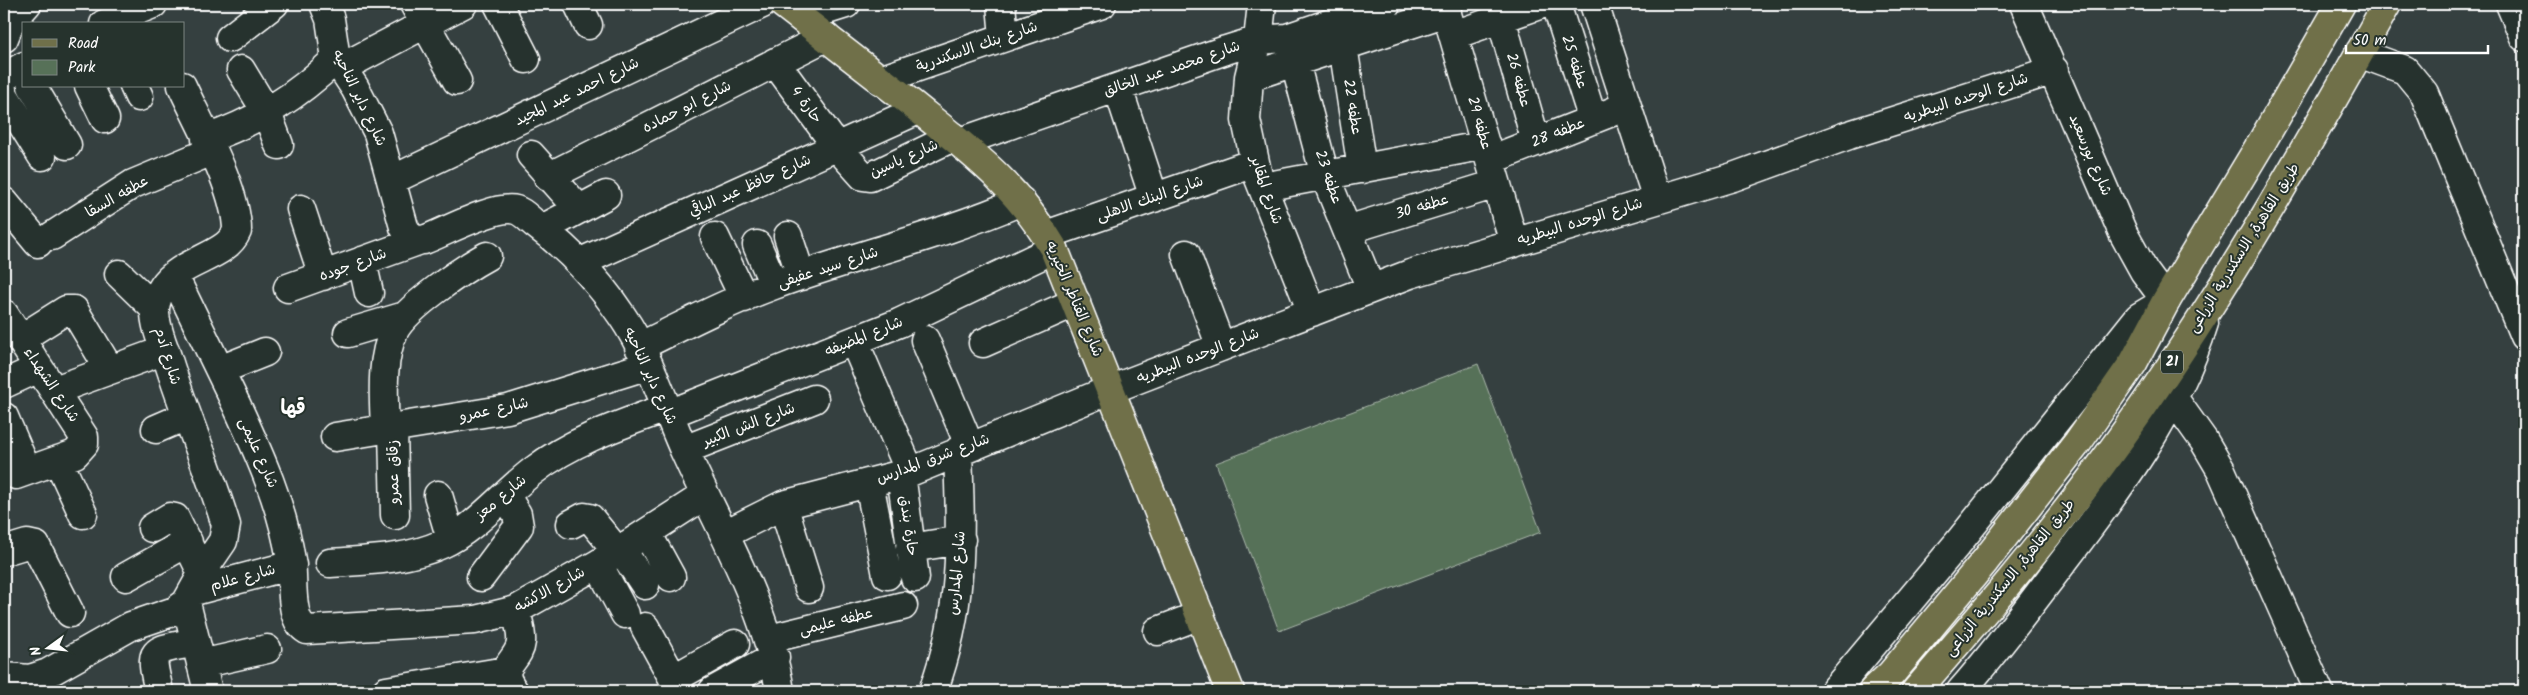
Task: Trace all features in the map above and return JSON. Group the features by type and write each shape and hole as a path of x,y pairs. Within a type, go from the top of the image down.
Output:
{"main road":[{"name":"طريق القاهرة, الاسكندرية الزراعى","path":"1873,691 1891,674 1985,561 2078,442 2132,363 2166,301 2263,140 2341,4"},
{"name":"طريق القاهرة, الاسكندرية الزراعى","path":"1916,691 2009,584 2102,464 2158,384 2259,226 2387,4"},
{"name":"شارع القناطر الخيريه","path":"793,11 990,167 1022,201 1050,242 1112,390 1230,691"}],"street":[{"path":"4,38 10,23 27,4"},
{"path":"230,38 274,4"},
{"name":"شارع داير الناحيه","path":"324,4 330,19 338,64 360,95 378,132 407,233 411,239 418,241 506,209 519,211 581,262 623,317 644,356 684,450 724,534 772,648 780,691"},
{"name":"عطفه السقا","path":"4,202 45,240 133,184 267,113 338,64 420,14 464,4"},
{"path":"498,4 526,59"},
{"name":"شارع احمد عبد المجيد","path":"392,180 762,4"},
{"path":"793,11 846,4"},
{"path":"1001,4 1004,37"},
{"name":"شارع بنك الاسكندرية","path":"880,80 1102,4"},
{"name":"شارع المقابر","path":"1262,4 1258,40 1248,77 1246,120 1259,175 1312,312"},
{"name":"شارع محمد عبد الخالق","path":"956,140 1118,88 1258,40 1287,38 1302,34 1386,4"},
{"path":"1248,77 1343,46 1448,17 1501,18 1542,4"},
{"name":"عطفه 25","path":"1556,4 1593,120"},
{"path":"1594,4 1657,199"},
{"name":"شارع بورسعيد","path":"2024,4 2123,233 2144,271 2166,301"},
{"path":"2510,4 2524,37"},
{"path":"110,22 150,12"},
{"path":"420,14 457,81"},
{"name":"عطفه 29","path":"1448,17 1514,243"},
{"name":"عطفه 26","path":"1501,18 1536,142"},
{"name":"شارع ابو حماده","path":"548,177 826,37"},
{"name":"عطفه 22","path":"1343,46 1362,169"},
{"path":"2359,53 2405,70 2424,92 2524,336"},
{"name":"حارة 4","path":"775,62 837,147"},
{"name":"عطفه 23","path":"1295,62 1325,176 1371,289"},
{"path":"241,70 267,113 279,145"},
{"name":"شارع الوحده البيطريه","path":"1112,390 1410,274 1733,176 1849,135 2054,70"},
{"path":"30,88 67,145"},
{"path":"90,88 104,120"},
{"name":"شارع آدم","path":"183,88 233,204 237,231 228,245 193,262 174,276 161,290 155,308 157,325 186,416 226,525 224,541 194,589"},
{"path":"1118,88 1154,198"},
{"path":"4,95 42,156"},
{"name":"عطفه 28","path":"1491,163 1536,142 1627,106"},
{"name":"شارع حافظ عبد الباقي","path":"581,262 918,110"},
{"name":"شارع ياسين","path":"837,147 859,174 870,177 956,140"},
{"path":"531,155 548,177 561,188 579,209"},
{"name":"شارع البنك الاهلى","path":"1050,242 1154,198 1259,175 1325,176 1362,169 1491,163"},
{"name":"عطفه 30","path":"1347,230 1491,163"},
{"path":"542,228 606,195"},
{"name":"شارع سيد عفيفى","path":"644,356 744,298 774,285 953,229 1022,201"},
{"path":"301,209 322,276"},
{"path":"449,231 464,271"},
{"path":"788,236 801,276"},
{"path":"715,237 744,298"},
{"name":"شارع جوده","path":"288,288 418,241"},
{"name":"شارع المضيفه","path":"668,411 899,323 1050,242"},
{"path":"757,245 774,285"},
{"path":"1186,254 1221,347"},
{"path":"348,333 405,316 487,256"},
{"path":"362,261 369,292"},
{"path":"119,274 155,308"},
{"name":"شارع عليمى","path":"174,276 220,370 275,491 286,532 292,565 297,622 307,630 314,631"},
{"path":"1834,691 1958,543 2139,317 2166,301"},
{"path":"983,343 1076,302"},
{"path":"1961,691 2097,517 2174,399 2195,352 2210,303"},
{"path":"9,326 66,310 74,310 110,370"},
{"name":"زقاق عمرو","path":"395,515 386,360 394,331 405,316"},
{"name":"شارع الشهداء","path":"4,417 22,473 81,450 84,437 55,390 9,326"},
{"path":"925,340 964,449"},
{"name":"حارة بندق","path":"854,341 905,473 910,548 915,578"},
{"path":"55,390 165,350"},
{"path":"220,370 265,352"},
{"name":"شارع عمرو","path":"335,437 389,430 508,409 644,356"},
{"path":"4,384 40,368"},
{"name":"شارع شرق المدارس","path":"724,534 783,505 905,473 1112,390"},
{"name":"شارع الش الكبير","path":"684,450 814,399"},
{"path":"2174,399 2204,441 2220,470 2319,691"},
{"name":"شارع معز","path":"330,563 400,556 422,551 451,539 534,470 564,451 634,420 668,411"},
{"path":"156,429 186,416"},
{"name":"شارع المدارس","path":"933,691 947,649 957,600 964,449"},
{"path":"58,460 83,514"},
{"path":"869,483 887,575"},
{"path":"438,495 451,539"},
{"name":"شارع الاكشه","path":"314,631 475,620 516,610 612,555 705,495"},
{"path":"481,577 519,526 517,514 505,496"},
{"path":"783,505 809,588"},
{"path":"152,528 172,517 188,542 194,589 198,653 208,691"},
{"path":"571,524 584,517 590,518 612,555 635,620 676,685 735,644"},
{"path":"647,533 671,577"},
{"path":"910,548 961,540"},
{"path":"126,577 188,542"},
{"path":"4,550 27,544 36,546 70,614"},
{"path":"612,555 645,585"},
{"name":"شارع علام","path":"4,677 30,679 48,673 124,629 175,611 194,589 292,565"},
{"name":"عطفه عليمى","path":"713,691 772,648 903,606"},
{"path":"386,691 509,685 521,642 516,610"},
{"path":"1158,631 1200,615"},
{"path":"159,691 152,661 153,656 162,650 198,653 267,649"}],"green space":[{"path":"1478,364 1541,532 1279,631 1216,463"}],"district":[{"name":"قها","path":"293,409"}]}
